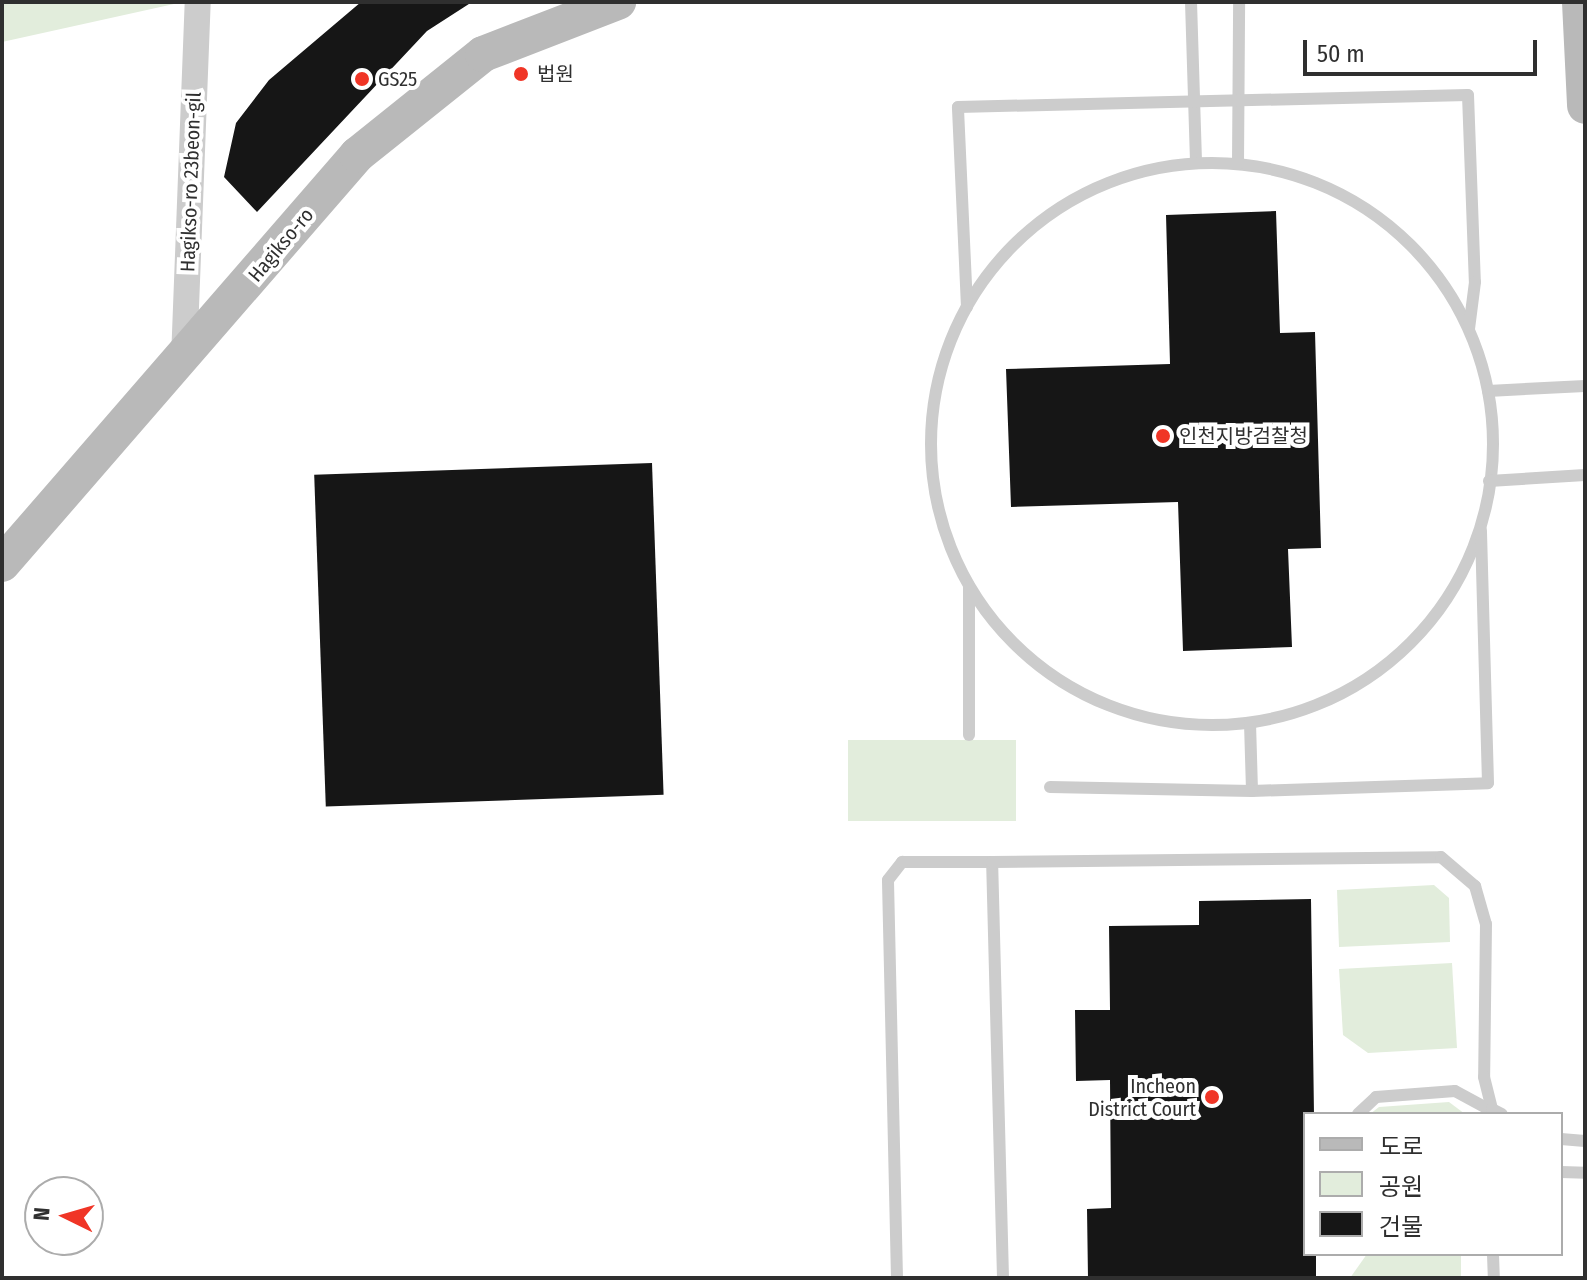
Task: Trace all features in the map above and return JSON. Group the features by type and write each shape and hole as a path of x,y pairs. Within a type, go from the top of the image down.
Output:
{"street":[{"name":"Hagikso-ro 23beon-gil","path":"184,362 198,2"},
{"name":"Hagikso-ro","path":"2,564 184,362 357,155 435,88 483,54 618,2"},
{"path":"1580,2 1585,106"}],"lane":[{"path":"1191,2 1196,163"},
{"path":"1238,164 1239,2"},
{"path":"967,307 958,107 1468,95 1475,282 1469,329"},
{"path":"1196,163 1238,164 1319,183 1366,208 1443,282 1469,329 1488,391 1489,481 1480,523 1466,565 1430,622 1382,670 1323,704 1250,723 1190,726 1123,713 1062,684 1009,640 969,586 942,524 931,457 936,389 967,307 1020,238 1062,205 1110,181 1196,163"},
{"path":"1488,391 1585,386"},
{"path":"1489,481 1585,475"},
{"path":"1050,787 1252,791 1488,783 1480,523"},
{"path":"969,586 969,735"},
{"path":"1250,723 1252,791"},
{"path":"897,1278 888,880 902,862 1441,857 1475,886 1486,924 1484,1077 1495,1112"},
{"path":"992,862 1003,1278"},
{"path":"1360,1112 1376,1097 1455,1091 1495,1112"},
{"path":"1563,1139 1585,1141"},
{"path":"1563,1172 1585,1173"},
{"path":"1493,1256 1494,1278"}],"green space":[{"path":"2,2 183,2 2,42"},
{"path":"848,740 1016,740 1016,821 848,821"},
{"path":"1434,885 1449,898 1450,942 1339,947 1337,890"},
{"path":"1452,963 1457,1048 1368,1053 1343,1035 1339,969"},
{"path":"1449,1102 1462,1112 1373,1112 1379,1107"},
{"path":"1366,1256 1461,1256 1461,1278 1350,1278"}],"building":[{"path":"361,2 472,2 427,31 257,212 224,177 236,123 269,80"},
{"name":"인천지방검찰청","path":"1276,211 1280,333 1315,332 1321,548 1288,549 1292,647 1183,651 1178,502 1011,507 1006,369 1170,364 1166,215"},
{"path":"652,463 664,795 326,807 314,475"},
{"name":"Incheon District Court","path":"1311,899 1314,1112 1303,1112 1303,1256 1316,1256 1316,1278 1088,1278 1087,1209 1111,1208 1110,1080 1076,1081 1075,1010 1110,1010 1109,926 1199,925 1199,901"}],"place":[{"name":"법원","path":"521,74"},
{"name":"GS25","path":"362,79"},
{"name":"인천지방검찰청","path":"1163,436"},
{"name":"Incheon District Court","path":"1212,1097"}]}
